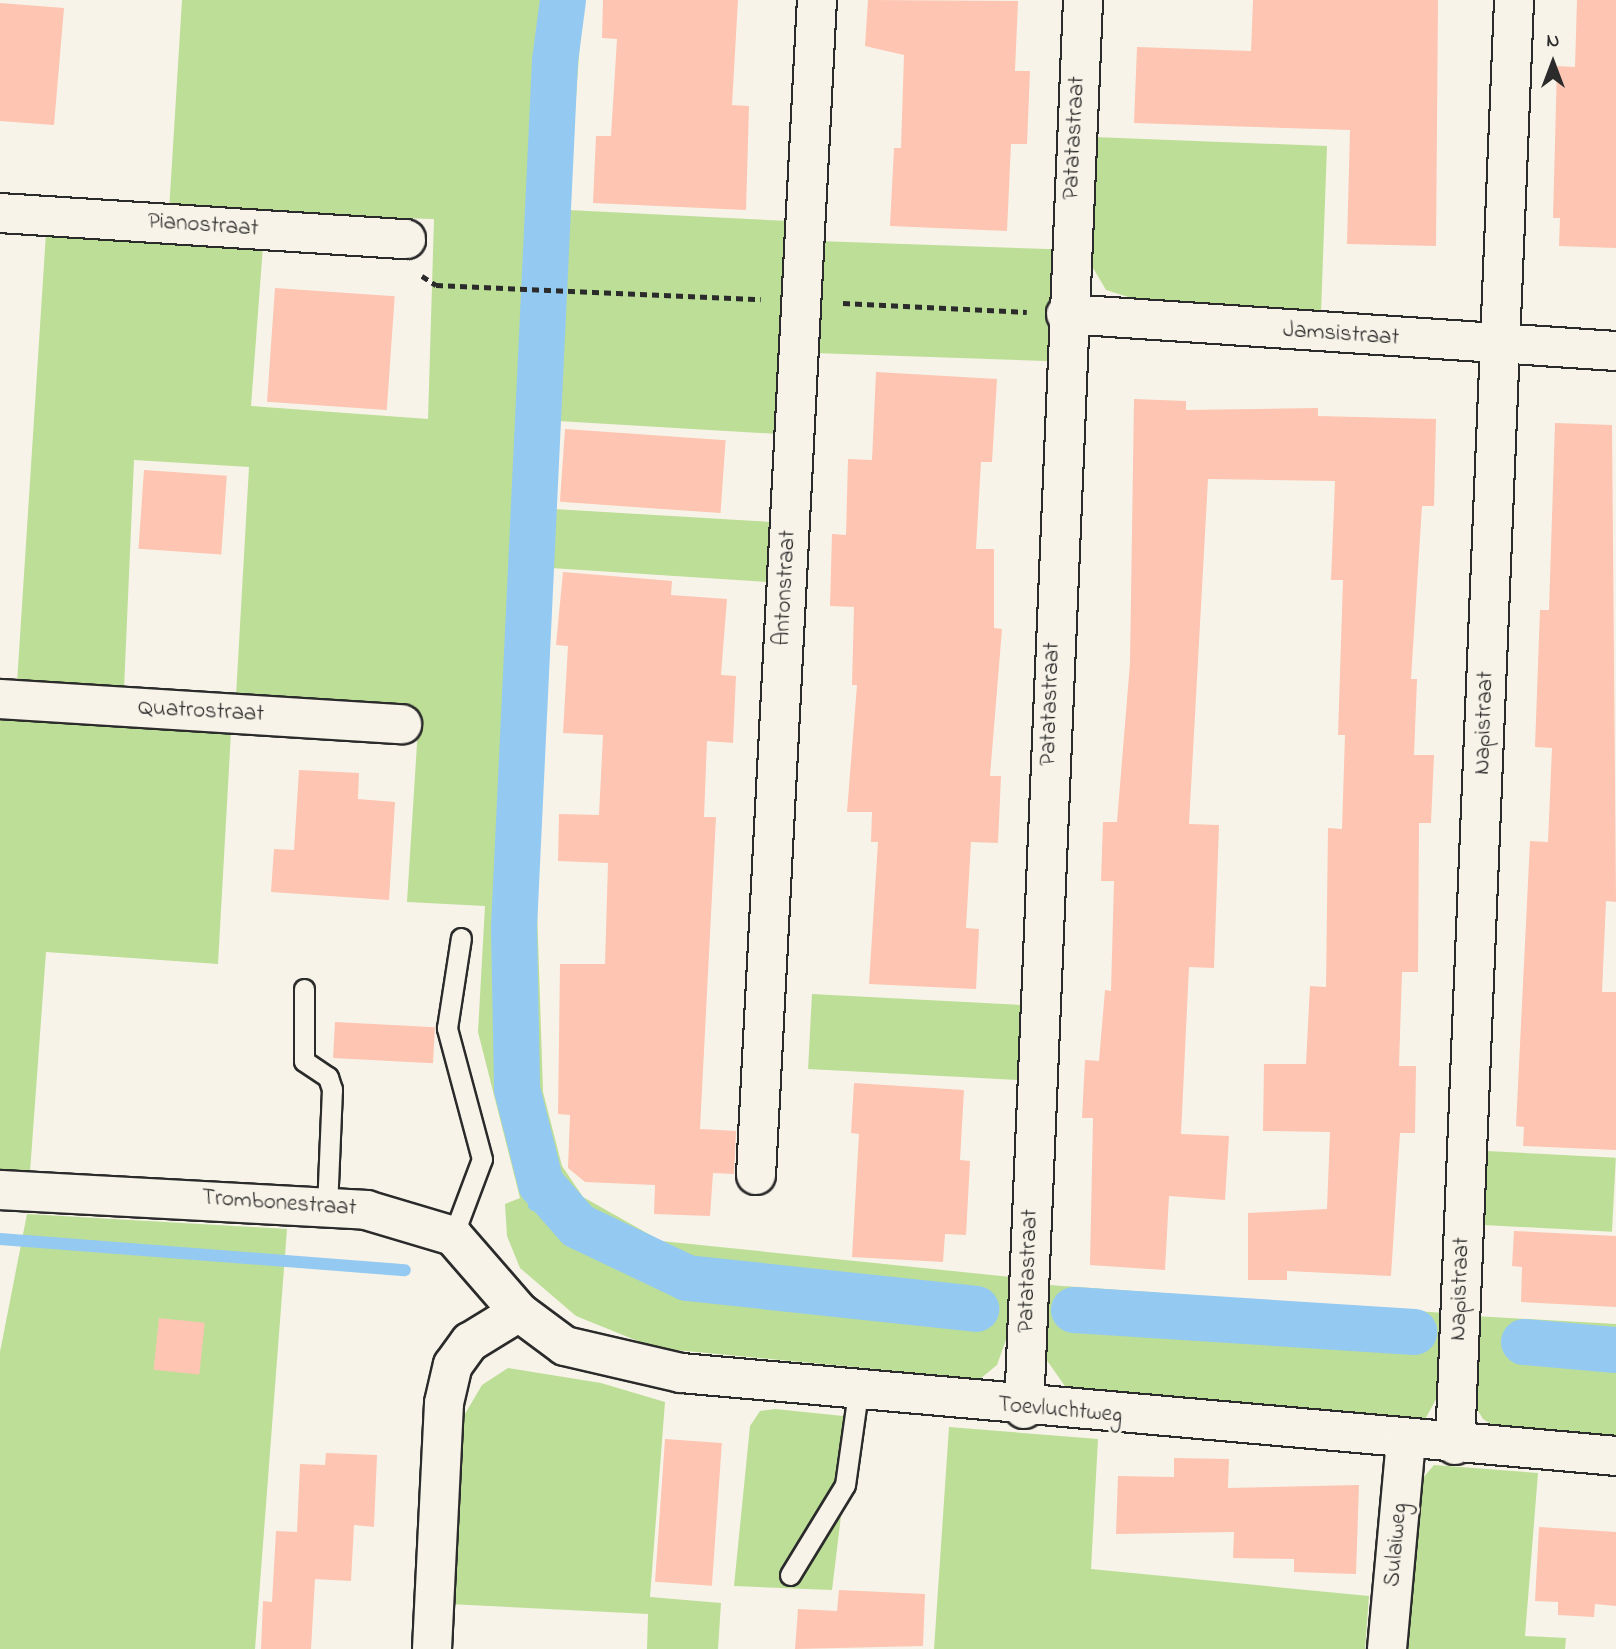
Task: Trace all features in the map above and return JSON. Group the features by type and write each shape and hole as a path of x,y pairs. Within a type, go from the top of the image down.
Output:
{"street":[{"name":"Antonstraat","path":"756,1175 817,0"},
{"name":"Patatastraat","path":"1024,1409 1066,314 1083,0"},
{"name":"Napistraat","path":"1455,1445 1514,0"},
{"name":"Pianostraat","path":"0,213 406,239"},
{"name":"Jamsistraat","path":"1066,314 1501,346 1616,351"},
{"name":"Quatrostraat","path":"0,699 402,724"},
{"name":"Trombonestraat","path":"0,1190 327,1206 366,1210 453,1236"},
{"path":"432,1649 444,1404 453,1365 470,1342 519,1312 453,1236"},
{"name":"Toevluchtweg","path":"519,1312 565,1346 681,1373 1024,1409 1616,1456"},
{"name":"Sulaiweg","path":"1387,1649 1406,1441"}],"lane":[{"path":"453,1236 482,1159 447,1028 461,938"},
{"path":"304,989 304,1061 328,1077 332,1089 327,1206"},
{"path":"790,1575 845,1485 858,1393"}],"path":[{"path":"406,239 417,272 436,285 580,291"}],"green space":[{"path":"182,0 583,0 568,210 789,221 778,434 558,421 554,509 772,522 767,582 551,568 537,907 543,1092 562,1166 583,1197 661,1241 1011,1277 1008,1334 997,1365 980,1379 655,1348 576,1316 520,1268 507,1236 505,1204 520,1198 478,1032 485,906 407,902 419,712 236,696 249,467 134,460 124,689 17,683 46,233 263,246 251,406 428,419 434,219 169,211"},
{"path":"1094,137 1327,146 1321,313 1141,301 1106,290 1089,261"},
{"path":"818,241 1056,249 1052,361 814,353"},
{"path":"0,720 231,732 218,964 46,952 30,1172 0,1170"},
{"path":"812,994 1025,1005 1021,1080 808,1069"},
{"path":"1487,1151 1616,1158 1612,1232 1483,1225"},
{"path":"27,1214 287,1229 255,1649 0,1649 0,1352"},
{"path":"1049,1285 1444,1313 1439,1394 1424,1421 1067,1389 1041,1352"},
{"path":"1474,1316 1616,1324 1616,1437 1497,1428 1483,1419 1475,1406"},
{"path":"508,1368 601,1383 665,1402 650,1597 721,1603 718,1649 647,1649 648,1614 448,1604 459,1424 482,1385"},
{"path":"775,1409 853,1417 832,1590 734,1586 750,1426 760,1411"},
{"path":"949,1427 1098,1439 1091,1569 1369,1596 1365,1649 934,1649"},
{"path":"1434,1465 1538,1473 1525,1636 1566,1638 1565,1649 1402,1649 1417,1485"}],"building":[{"path":"603,0 738,0 732,105 749,106 746,210 593,203 596,136 611,136 617,39 602,38"},
{"path":"868,0 1018,1 1015,71 1030,71 1027,144 1011,144 1007,231 890,226 894,148 901,148 904,55 865,46"},
{"path":"1253,0 1438,0 1436,246 1347,244 1350,130 1134,123 1137,47 1251,51"},
{"path":"1577,0 1616,0 1616,248 1559,246 1560,218 1553,218 1557,66 1575,67"},
{"path":"0,3 64,8 54,125 0,121"},
{"path":"275,288 395,296 387,410 267,402"},
{"path":"876,372 997,379 992,462 981,462 976,549 994,549 994,628 1002,629 990,776 1001,776 998,843 971,842 966,928 979,929 976,989 869,984 878,842 871,842 872,812 847,812 857,685 852,685 854,607 830,606 832,534 846,535 848,459 872,460"},
{"path":"1134,399 1186,401 1186,410 1318,408 1318,416 1436,419 1434,506 1422,506 1411,679 1417,679 1414,755 1434,755 1431,823 1419,823 1418,972 1402,972 1399,1066 1416,1066 1415,1133 1400,1133 1391,1276 1287,1271 1287,1280 1248,1280 1248,1213 1327,1209 1330,1132 1263,1131 1264,1064 1306,1064 1310,986 1326,987 1328,828 1342,829 1345,735 1338,735 1343,580 1331,580 1335,481 1208,479 1189,824 1219,825 1214,968 1189,967 1181,1134 1229,1136 1225,1200 1169,1196 1165,1270 1090,1265 1093,1118 1082,1118 1085,1060 1099,1061 1105,990 1111,991 1114,881 1101,881 1103,822 1117,822 1130,663"},
{"path":"1555,423 1612,425 1616,902 1606,901 1602,992 1616,992 1616,1150 1523,1146 1524,1127 1516,1126 1530,841 1548,842 1552,748 1535,747 1540,610 1549,610"},
{"path":"565,429 726,440 721,513 560,502"},
{"path":"144,470 227,476 221,555 138,549"},
{"path":"563,572 672,581 671,595 727,599 721,675 736,676 733,743 707,741 704,817 716,817 700,1129 736,1131 734,1174 713,1173 710,1216 654,1214 655,1185 585,1182 568,1168 570,1115 558,1114 560,964 605,964 608,863 558,861 559,814 599,815 603,735 563,733 568,646 556,645"},
{"path":"299,770 359,773 358,799 395,802 389,900 271,892 274,849 294,850"},
{"path":"335,1022 435,1027 433,1063 333,1058"},
{"path":"854,1083 964,1090 960,1160 970,1161 966,1235 945,1234 943,1262 852,1257 859,1134 851,1133"},
{"path":"1514,1231 1616,1236 1616,1307 1521,1302 1522,1267 1512,1266"},
{"path":"159,1318 205,1323 199,1375 154,1370"},
{"path":"665,1439 722,1443 712,1586 655,1582"},
{"path":"326,1453 377,1455 374,1527 354,1525 351,1581 315,1579 311,1649 261,1649 263,1601 272,1602 276,1531 297,1532 300,1464 325,1465"},
{"path":"1174,1458 1229,1459 1228,1488 1359,1485 1356,1574 1294,1572 1294,1559 1233,1558 1234,1532 1116,1534 1118,1476 1174,1477"},
{"path":"1539,1527 1616,1532 1616,1606 1595,1604 1594,1617 1558,1615 1558,1602 1535,1601"},
{"path":"839,1590 925,1594 923,1646 795,1649 798,1609 837,1611"}],"waterway":[{"path":"563,0 555,61 514,928 517,1089 541,1184 578,1226 687,1278 976,1309"},
{"path":"534,1205 541,1184"},
{"path":"0,1239 405,1270"},
{"path":"1074,1310 1414,1332"},
{"path":"1524,1342 1616,1350"}]}
